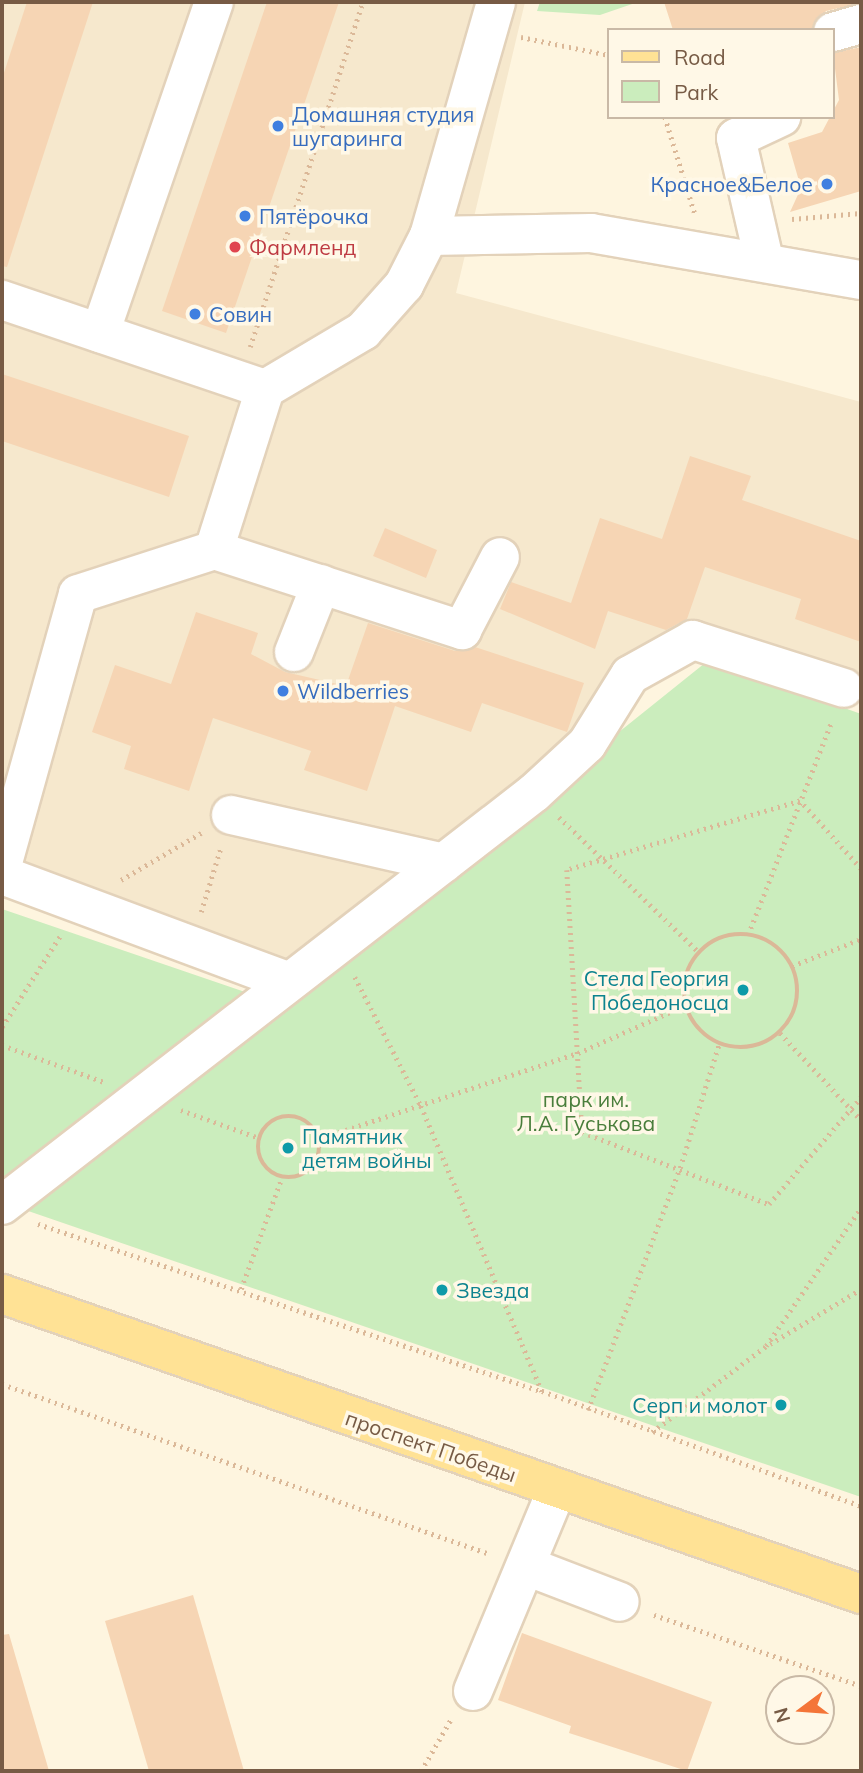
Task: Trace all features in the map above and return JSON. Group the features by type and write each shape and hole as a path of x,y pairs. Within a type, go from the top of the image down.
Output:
{"main road":[{"name":"проспект Победы","path":"2,1294 861,1594"}],"lane":[{"path":"100,333 214,2"},
{"path":"2,300 252,385 363,331 404,285 429,236 492,15"},
{"path":"835,32 861,24"},
{"path":"764,260 736,138 778,119"},
{"path":"429,236 591,233 705,248 861,280"},
{"path":"214,550 252,385"},
{"path":"2,866 78,594 214,550 462,630 499,557"},
{"path":"294,652 320,584"},
{"path":"15,1213 138,1094 339,945 534,793 587,744 630,675 693,640 844,688"},
{"path":"231,815 444,863"},
{"path":"2,875 289,982"},
{"path":"473,1691 529,1567 556,1489"},
{"path":"529,1567 620,1602"}],"path":[{"path":"252,385 363,2"},
{"path":"492,15 608,55"},
{"path":"666,119 705,248"},
{"path":"755,222 861,213"},
{"path":"748,935 844,688"},
{"path":"534,793 699,953"},
{"path":"800,801 567,870 582,1132 769,1204 861,1097"},
{"path":"800,801 861,869"},
{"path":"748,935 774,945 792,966 798,994 780,1033 751,1047 719,1044 698,1029 686,1005 686,977 699,953 722,938 748,935"},
{"path":"792,966 861,939"},
{"path":"339,945 421,1106 542,1391"},
{"path":"319,1139 578,1054 686,1005"},
{"path":"780,1033 861,1120"},
{"path":"588,1410 680,1168 719,1044"},
{"path":"2,1045 259,1138"},
{"path":"289,1116 308,1122 319,1139 315,1165 300,1177 282,1177 262,1163 259,1138 271,1122 289,1116"},
{"path":"241,1289 282,1177"},
{"path":"766,1346 861,1208"},
{"path":"15,1213 542,1391 588,1410 861,1506"},
{"path":"652,1432 766,1346 861,1289"},
{"path":"2,1384 529,1567"},
{"path":"620,1602 861,1686"},
{"path":"421,1771 473,1691"}],"shaded area":[{"path":"2,2 525,2 456,293 861,402 861,683 710,638 282,968 2,869"}],"green space":[{"path":"540,2 638,2 600,15 537,11"},
{"name":"парк им. Л.А. Гуськова","path":"710,659 861,714 861,1497 2,1202 2,909 280,1004"}],"building":[{"path":"27,2 93,2 7,267 2,266 2,79"},
{"path":"267,2 339,2 226,333 162,311"},
{"path":"664,2 861,2 826,11 813,28 672,28"},
{"path":"861,47 861,191 790,212 801,188 788,143 822,132 829,119 835,119 835,108 839,100 835,53"},
{"path":"2,374 189,436 169,497 2,441"},
{"path":"690,456 751,476 742,500 861,541 861,642 795,619 801,599 705,567 687,619 666,630 608,611 595,649 500,609 511,582 571,603 600,518 662,539"},
{"path":"385,528 437,550 426,578 373,556"},
{"path":"196,612 258,633 251,654 285,672 346,686 368,623 455,651 475,647 584,683 567,732 482,703 471,732 395,706 367,791 304,770 311,751 213,718 189,791 124,769 131,746 92,732 115,665 171,684"},
{"path":"193,1595 244,1771 149,1771 105,1621"},
{"path":"522,1633 712,1702 687,1771 569,1733 571,1726 498,1700"},
{"path":"9,1634 49,1771 2,1771 2,1635"}],"place":[{"name":"Домашняя студия шугаринга","path":"278,126"},
{"name":"Красное&Белое","path":"827,184"},
{"name":"Пятёрочка","path":"245,216"},
{"name":"Фармленд","path":"235,247"},
{"name":"Совин","path":"195,314"},
{"name":"Wildberries","path":"283,691"},
{"name":"Стела Георгия Победоносца","path":"743,990"},
{"name":"Памятник детям войны","path":"288,1148"},
{"name":"Звезда","path":"442,1290"},
{"name":"Серп и молот","path":"781,1405"}]}
